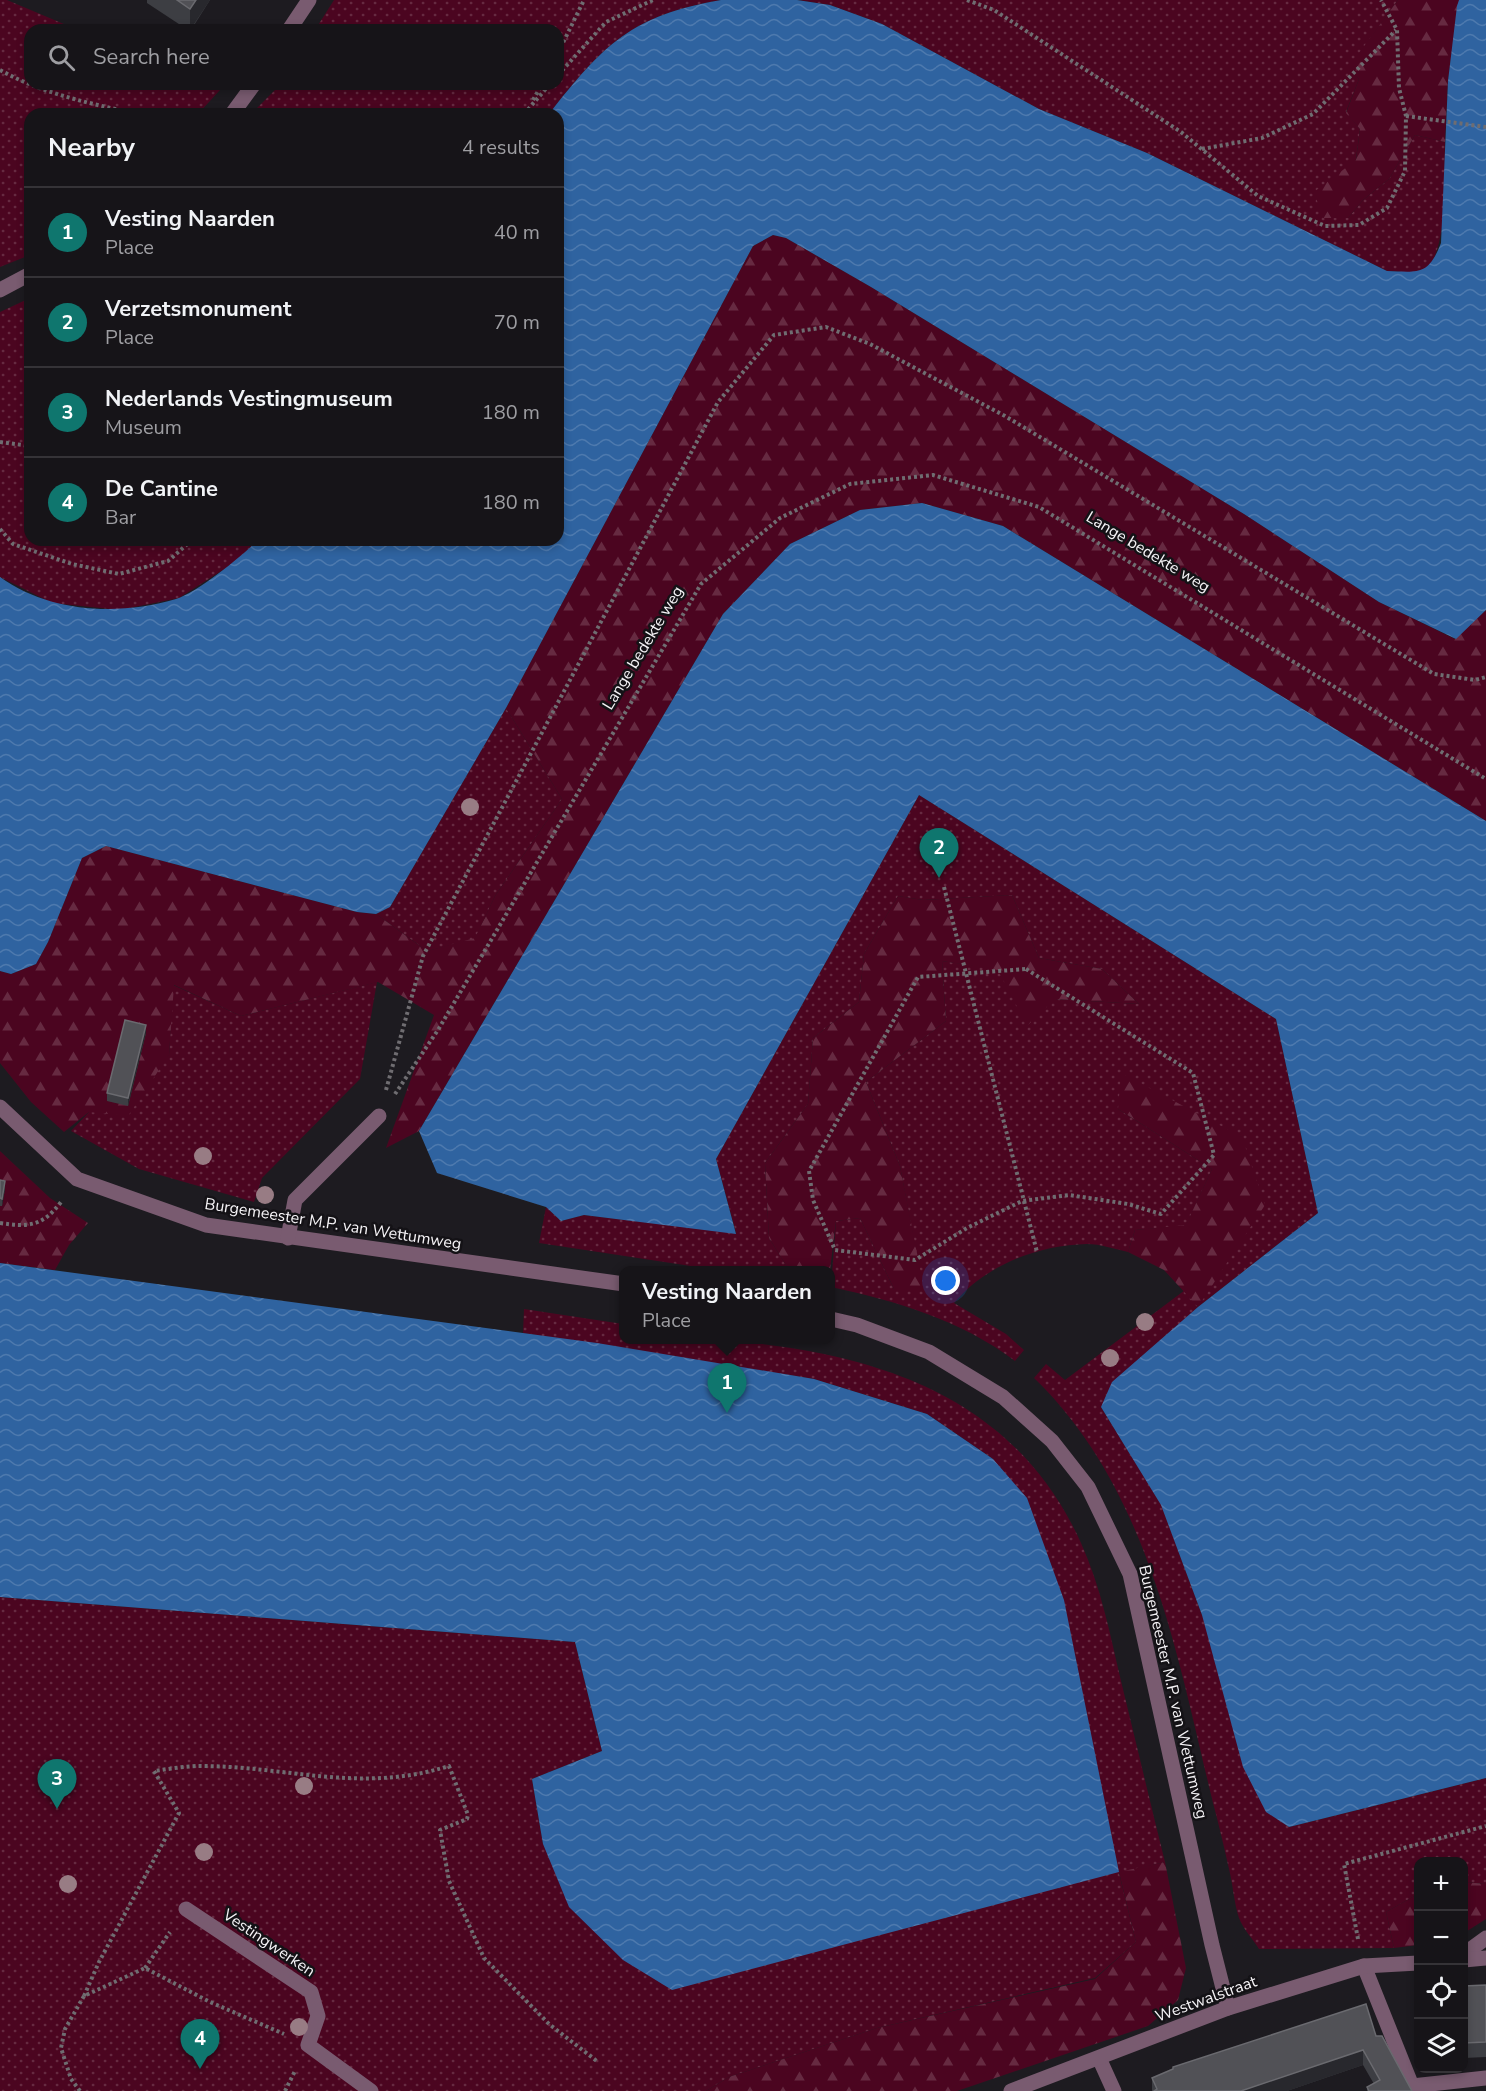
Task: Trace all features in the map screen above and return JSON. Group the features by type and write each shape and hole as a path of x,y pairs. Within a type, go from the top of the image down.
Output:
{"street":[{"path":"293,24 309,0"},
{"path":"236,108 250,90"},
{"path":"0,290 24,277"},
{"name":"Burgemeester M.P. van Wettumweg","path":"0,1107 77,1179 206,1225 619,1283"},
{"path":"288,1238 295,1200 379,1116"},
{"name":"Burgemeester M.P. van Wettumweg","path":"835,1320 857,1325 929,1352 1004,1397 1052,1441 1088,1487 1130,1574 1228,2008"},
{"name":"Vestingwerken","path":"186,1909 311,1992 318,2016 308,2044"},
{"path":"1468,1951 1486,1938"},
{"path":"1468,1960 1486,1958"},
{"name":"Westwalstraat","path":"1011,2091 1228,2008 1364,1966 1414,1963"},
{"path":"1364,1966 1413,2089 1486,2078"},
{"path":"308,2044 370,2091"},
{"path":"1099,2058 1114,2091"}],"path":[{"path":"564,41 584,0"},
{"path":"564,68 606,21 653,0"},
{"path":"967,0 994,10 1182,132 1258,196 1325,226 1359,225 1387,208 1406,171 1406,116 1399,88 1396,30 1381,0"},
{"path":"1202,149 1262,138 1313,114 1396,30"},
{"path":"0,70 24,83"},
{"path":"42,90 65,98 110,108"},
{"path":"530,106 539,90"},
{"path":"530,106 545,90"},
{"path":"1406,116 1486,127"},
{"path":"379,1116 423,956 718,402 774,335 826,327 870,344 1005,416 1434,674 1475,680 1486,676"},
{"path":"0,442 24,445"},
{"name":"Lange bedekte weg","path":"379,1116 438,1030 701,585 780,518 850,484 933,475 1039,507 1486,779"},
{"path":"0,529 13,544 72,564 119,574 168,561 185,546"},
{"path":"944,887 1022,1201 1037,1252"},
{"path":"1026,969 1193,1073 1214,1155 1161,1214 1118,1202 1069,1195 1022,1201 967,1228 915,1260 835,1250 813,1200 809,1171 918,977 965,975 1026,969"},
{"path":"0,1223 28,1227 53,1212 77,1179"},
{"path":"80,2091 71,2079 61,2048 65,2028 179,1813 154,1771 199,1766 368,1780 418,1776 449,1766 468,1815 466,1819 440,1830 448,1881 484,1958 549,2024 598,2062"},
{"path":"1359,1943 1344,1864 1486,1826"},
{"path":"84,1996 145,1968 186,1909"},
{"path":"145,1968 210,2002 308,2044"}],"green space":[{"path":"0,0 7,0 64,24 24,24 24,90 220,90 204,108 24,108 24,257 0,267"},
{"path":"334,0 721,0 690,6 642,24 622,37 586,69 554,108 257,108 275,90 564,90 564,24 319,24"},
{"path":"798,0 1398,0 1349,68 1359,79 1346,112 1360,129 1348,218 1363,200 1389,179 1415,135 1445,142 1445,192 1441,234 1436,252 1430,265 1420,272 1387,271 1147,153 1039,109 882,24 830,5"},
{"path":"1398,0 1459,0 1448,81 1445,142 1415,135 1389,179 1363,200 1348,218 1323,218 1314,192 1356,160 1360,129 1346,113 1359,79 1348,68"},
{"path":"773,235 786,238 871,287 1244,514 1379,602 1455,639 1486,610 1486,821 1003,526 922,503 860,510 790,544 723,614 419,1131 386,1148 434,1015 378,982 241,1016 174,985 169,1055 128,1116 89,1112 64,1132 31,1102 0,1063 0,971 11,974 36,964 48,942 82,858 106,846 357,912 376,914 427,951 475,938 495,896 562,799 506,708 753,246"},
{"path":"24,301 24,546 252,546 240,559 179,598 120,610 52,603 0,577 0,312"},
{"path":"506,708 562,799 495,896 475,939 427,951 376,914 390,907"},
{"path":"919,795 1276,1019 1318,1213 1198,1307 1242,1137 1118,1109 1212,1169 1186,1226 1135,1230 1128,1252 1087,1244 1050,1248 1032,1253 997,1268 967,1290 954,1303 1006,1334 1024,1350 1015,1361 973,1334 950,1323 904,1306 835,1288 835,1266 833,1266 836,1221 860,1218 894,1289 923,1289 900,1166 866,1082 946,1021 942,961 998,969 1055,999 1139,1004 1102,969 1039,958 1012,895 923,900 898,896 864,954 859,1002 813,1038 808,1104 765,1163 769,1238 786,1266 691,1266 539,1243 546,1207 561,1221 584,1215 736,1233 716,1159"},
{"path":"1012,895 1039,958 1102,969 1139,1004 1055,999 1027,1026 998,970 942,961 946,1021 866,1082 900,1166 924,1289 894,1289 860,1218 836,1221 830,1266 786,1266 769,1238 765,1163 808,1104 813,1038 859,1002 864,954 898,896 923,900"},
{"path":"377,982 360,1079 262,1178 254,1202 139,1169 71,1131 89,1112 169,1055 173,985 241,1016"},
{"path":"1121,1073 1242,1137 1265,1205 1198,1307 1164,1270 1128,1252 1135,1230 1186,1225 1212,1169 1118,1109"},
{"path":"0,1151 50,1198 88,1223 69,1245 55,1270 0,1263"},
{"path":"1185,1290 1198,1307 1101,1407 1161,1504 1202,1615 1289,1827 1486,1778 1486,1884 1468,1882 1468,1857 1414,1857 1414,1896 1386,1912 1394,1948 1259,1949 1243,1926 1237,1912 1186,1690 1153,1577 1132,1522 1105,1470 1073,1422 1034,1378 1046,1364 1065,1380"},
{"path":"524,1309 619,1323 619,1344 760,1344 833,1356 885,1370 933,1390 978,1416 1018,1450 1053,1492 1081,1543 1100,1594 1109,1628 1165,1862 1119,1873 1136,1942 1095,1978 877,2028 729,2077 706,2091 0,2091 0,1597 575,1642 602,1751 532,1779 543,1844 993,1459 927,1414 814,1379 523,1333"},
{"path":"1165,1862 1186,1968 1178,2000 1148,2026 957,2091 706,2091 729,2077 877,2028 1095,1979 1136,1942 1119,1872"},
{"path":"1468,1882 1486,1884 1486,1919 1468,1930"},
{"path":"1414,1896 1414,1946 1394,1948 1386,1912"}],"water":[{"path":"721,0 797,0 830,5 882,24 1039,109 1147,153 1387,271 1407,272 1427,267 1441,243 1448,81 1457,6 1459,0 1486,0 1486,610 1456,639 1379,602 1244,514 871,287 786,238 773,235 753,246 506,708 390,907 376,914 357,912 106,846 82,858 48,942 36,964 11,974 0,971 0,577 41,598 63,604 85,608 131,608 185,595 219,573 252,546 564,546 564,108 554,108 586,69 622,37 642,24 690,6"},
{"path":"922,503 1003,526 1486,821 1486,1778 1289,1827 1266,1812 1243,1767 1202,1615 1161,1505 1101,1407 1112,1382 1198,1307 1318,1213 1276,1019 919,795 716,1159 736,1234 584,1215 561,1221 546,1207 437,1173 419,1131 723,614 790,544 860,510"},
{"path":"0,1263 597,1343 814,1379 927,1414 993,1459 1027,1498 1064,1600 1119,1872 672,1990 623,1960 569,1907 543,1844 532,1779 602,1751 575,1642 0,1597"}],"building":[{"path":"177,0 196,0 190,9"},
{"path":"125,1020 146,1025 128,1098 107,1093"},
{"path":"0,1180 5,1181 2,1199 0,1198"},
{"path":"1486,1985 1486,2042 1468,2043 1468,1986"},
{"path":"1366,2004 1376,2036 1382,2036 1412,2091 1369,2091 1367,2087 1380,2080 1363,2050 1241,2091 1154,2091 1157,2089 1152,2078 1173,2067"}],"place":[{"name":"Verzetsmonument","path":"939,878"},
{"name":"Vesting Naarden","path":"727,1413"},
{"name":"Nederlands Vestingmuseum","path":"57,1809"},
{"name":"De Cantine","path":"200,2069"}]}
